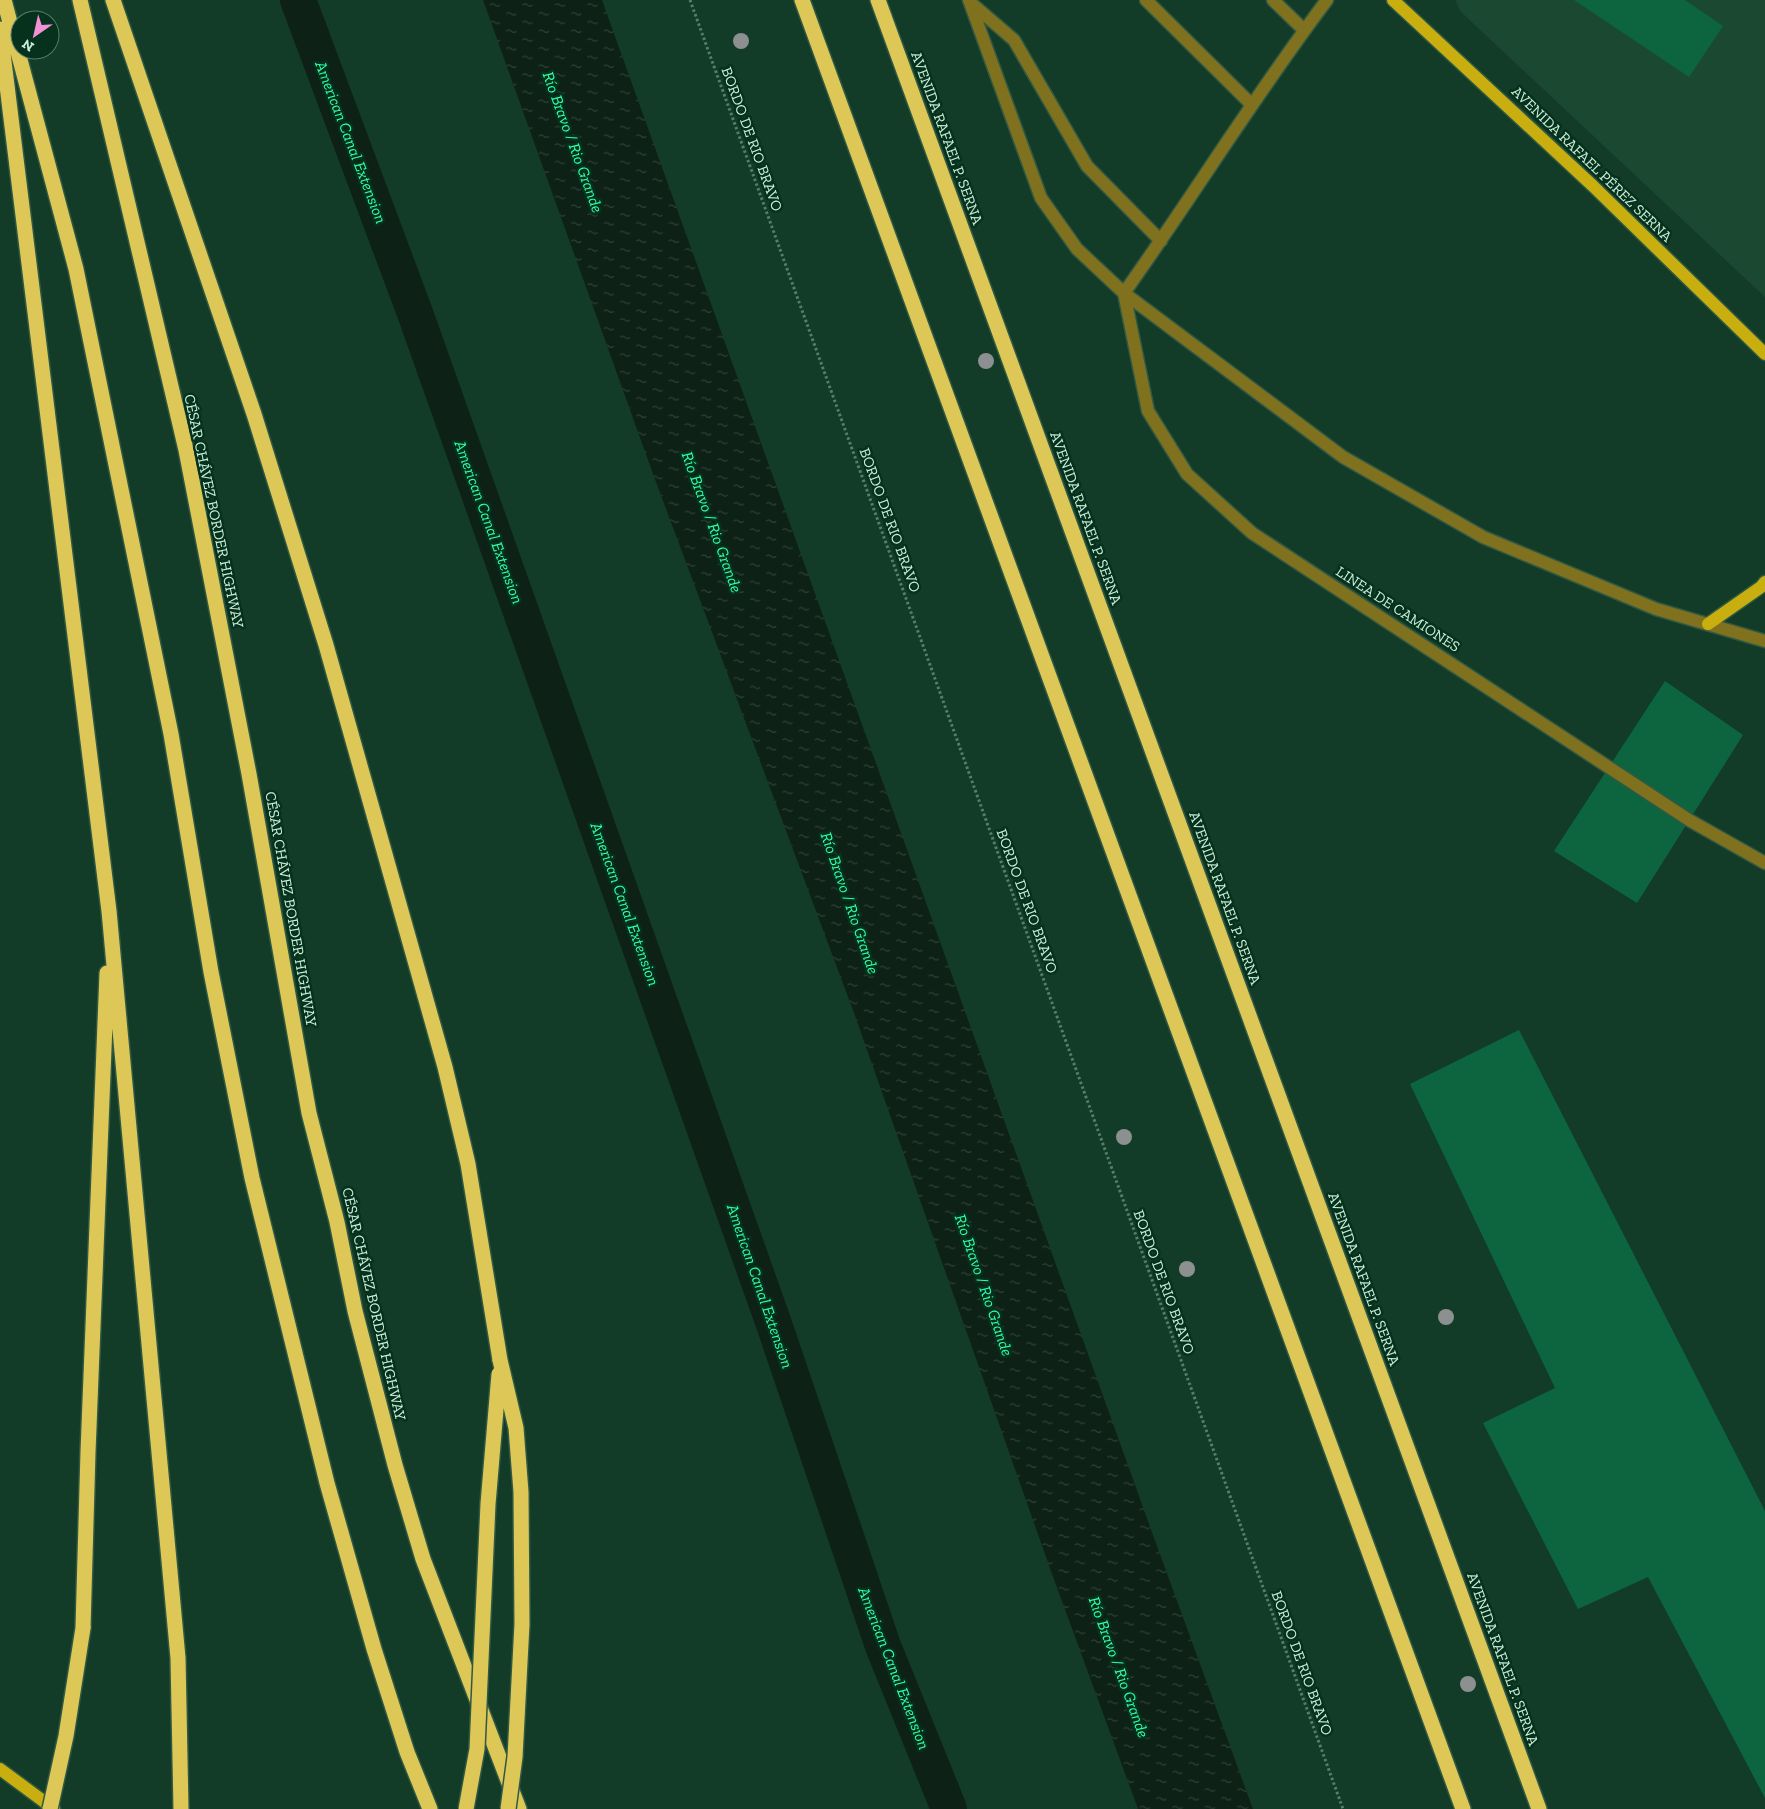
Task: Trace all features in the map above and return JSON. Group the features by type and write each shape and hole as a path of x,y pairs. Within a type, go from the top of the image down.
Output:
{"highway":[{"path":"4,0 76,269 171,734 211,972 252,1178 327,1483 374,1649 407,1752 430,1809"},
{"name":"CÉSAR CHÁVEZ BORDER HIGHWAY","path":"80,0 186,450 249,774 309,1113 337,1222 354,1311 394,1465 423,1559 519,1809"},
{"path":"113,0 254,414 326,646 445,1067 468,1164 500,1360 516,1428 521,1492 522,1624 515,1757 508,1809"},
{"path":"802,0 1463,1809"},
{"name":"AVENIDA RAFAEL P. SERNA","path":"878,0 1539,1809"},
{"path":"0,29 109,911 178,1658 182,1809"},
{"path":"52,1809 83,1628 109,911"},
{"path":"466,1809 477,1750 488,1504 500,1360"}],"main road":[{"name":"AVENIDA RAFAEL PÉREZ SERNA","path":"1394,0 1593,186 1765,354"},
{"path":"1708,624 1761,587 1765,582"},
{"path":"0,1769 52,1809"}],"lane":[{"path":"1146,0 1252,105"},
{"path":"1273,0 1304,30"},
{"path":"1124,293 1252,105 1327,0"},
{"path":"969,1 1014,40 1086,166 1161,241"},
{"path":"969,1 1041,198 1077,249 1124,293 1343,457 1483,536 1656,609 1765,641"},
{"name":"LINEA DE CAMIONES","path":"1124,293 1148,411 1187,474 1252,533 1690,820 1765,863"}],"path":[{"name":"BORDO DE RIO BRAVO","path":"690,0 1342,1809"}],"shaded area":[{"path":"1455,0 1765,0 1765,297 1460,11"}],"water":[{"name":"Río Bravo / Rio Grande","path":"483,0 602,0 1253,1809 1138,1809 1052,1574 854,1013 653,474"}],"building":[{"path":"1574,0 1685,0 1723,26 1689,77"},
{"path":"1665,681 1743,735 1637,903 1554,851"},
{"path":"1519,1030 1765,1511 1765,1798 1648,1577 1578,1609 1483,1423 1555,1388 1410,1084"}],"waterway":[{"name":"American Canal Extension","path":"298,0 415,313 775,1327 883,1646 949,1809"}]}
